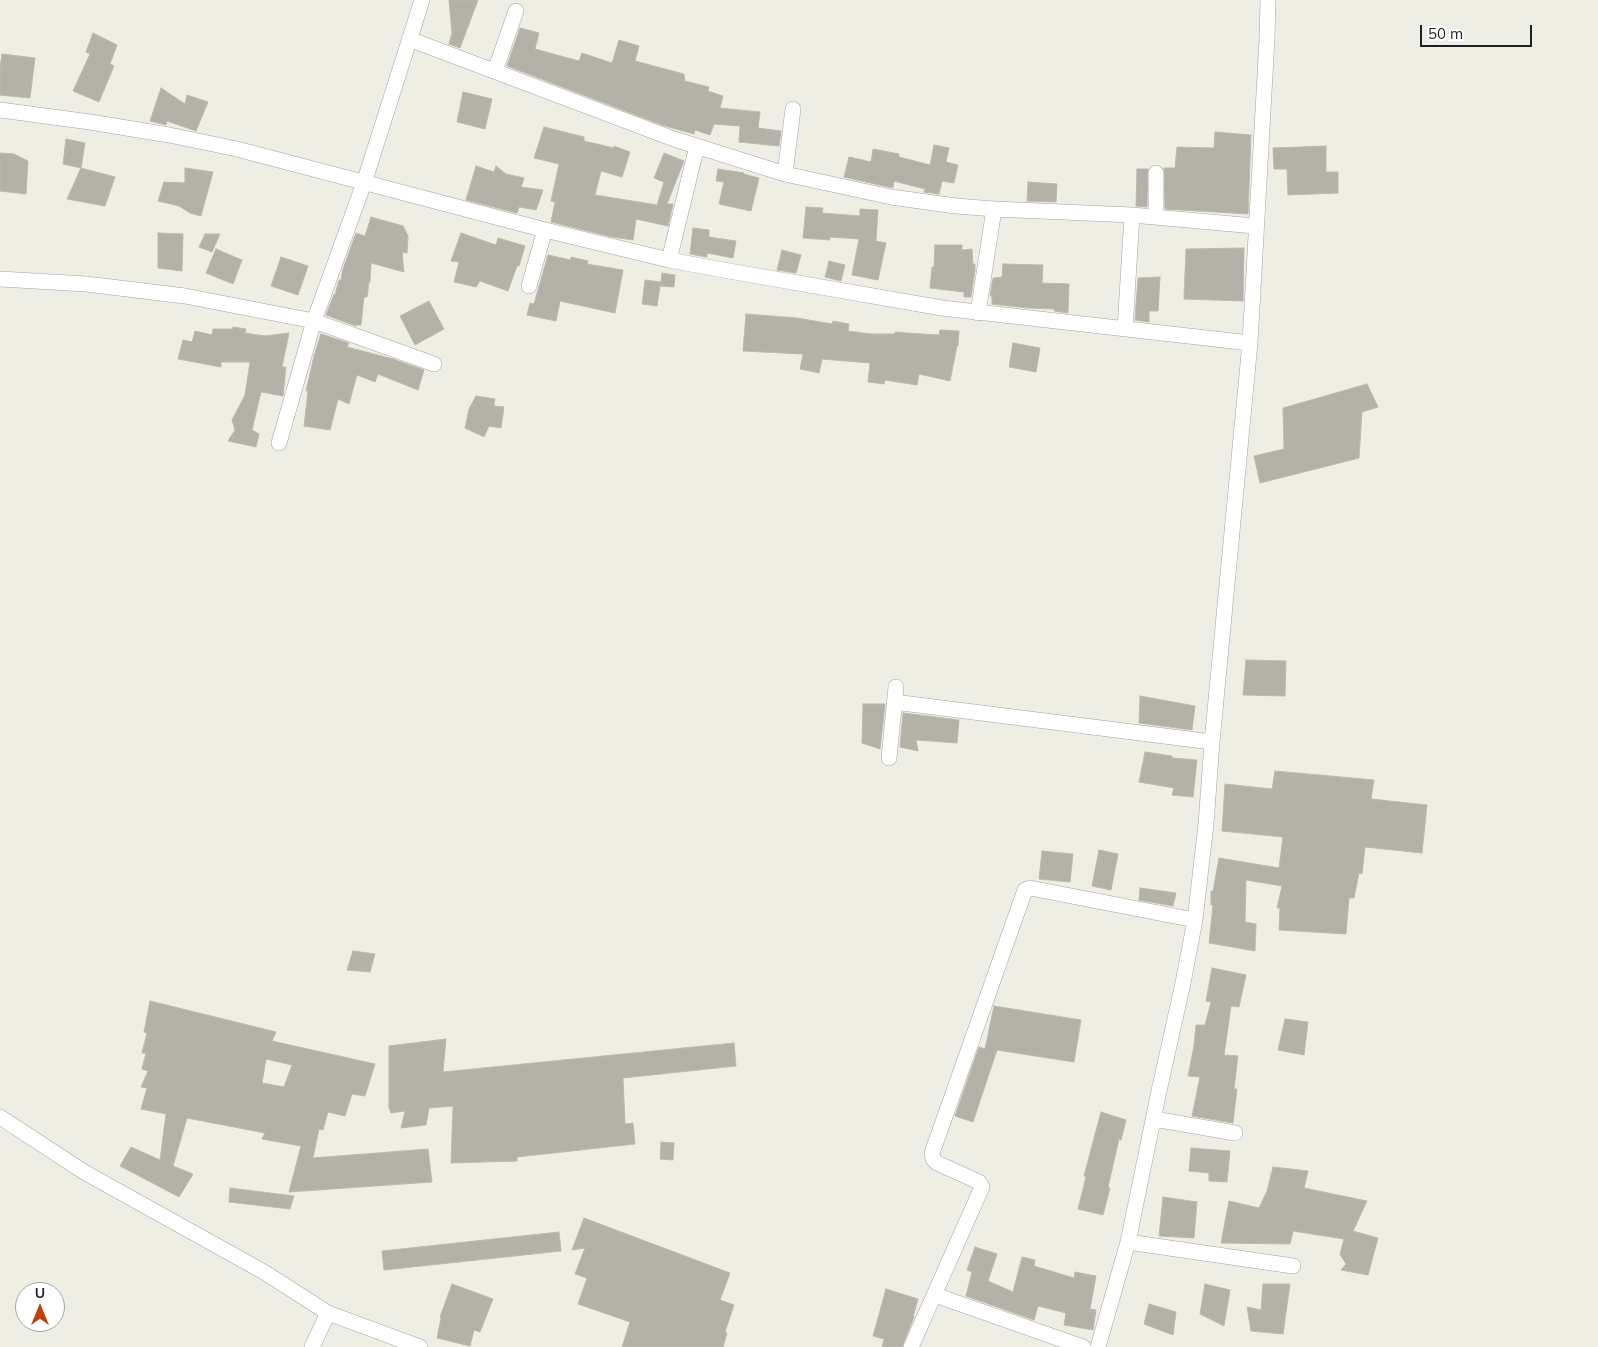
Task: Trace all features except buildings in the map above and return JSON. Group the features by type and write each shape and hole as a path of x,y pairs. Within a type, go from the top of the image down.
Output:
{"street":[{"path":"279,443 314,321 364,183 422,0"},
{"path":"1098,1347 1128,1242 1195,920 1206,824 1250,343 1268,0"},
{"path":"495,70 516,11"},
{"path":"409,38 697,146 785,174 891,197 994,209 1132,215 1256,226"},
{"path":"0,110 90,122 236,149 544,230 669,260 903,302 978,313 1250,343"},
{"path":"785,174 793,110"},
{"path":"669,260 697,146"},
{"path":"1156,173 1156,217"},
{"path":"978,313 994,209"},
{"path":"1125,329 1132,215"},
{"path":"529,286 544,230"},
{"path":"0,279 86,284 186,296 314,321 434,364"},
{"path":"889,758 895,695 1212,742"},
{"path":"911,1347 982,1187 979,1182 936,1163 932,1153 1025,890 1030,888 1195,920"},
{"path":"0,1117 84,1172 264,1272 328,1313 420,1347"},
{"path":"1154,1119 1235,1133"},
{"path":"1128,1242 1293,1266"},
{"path":"934,1295 1082,1347"},
{"path":"312,1347 328,1313"}]}
